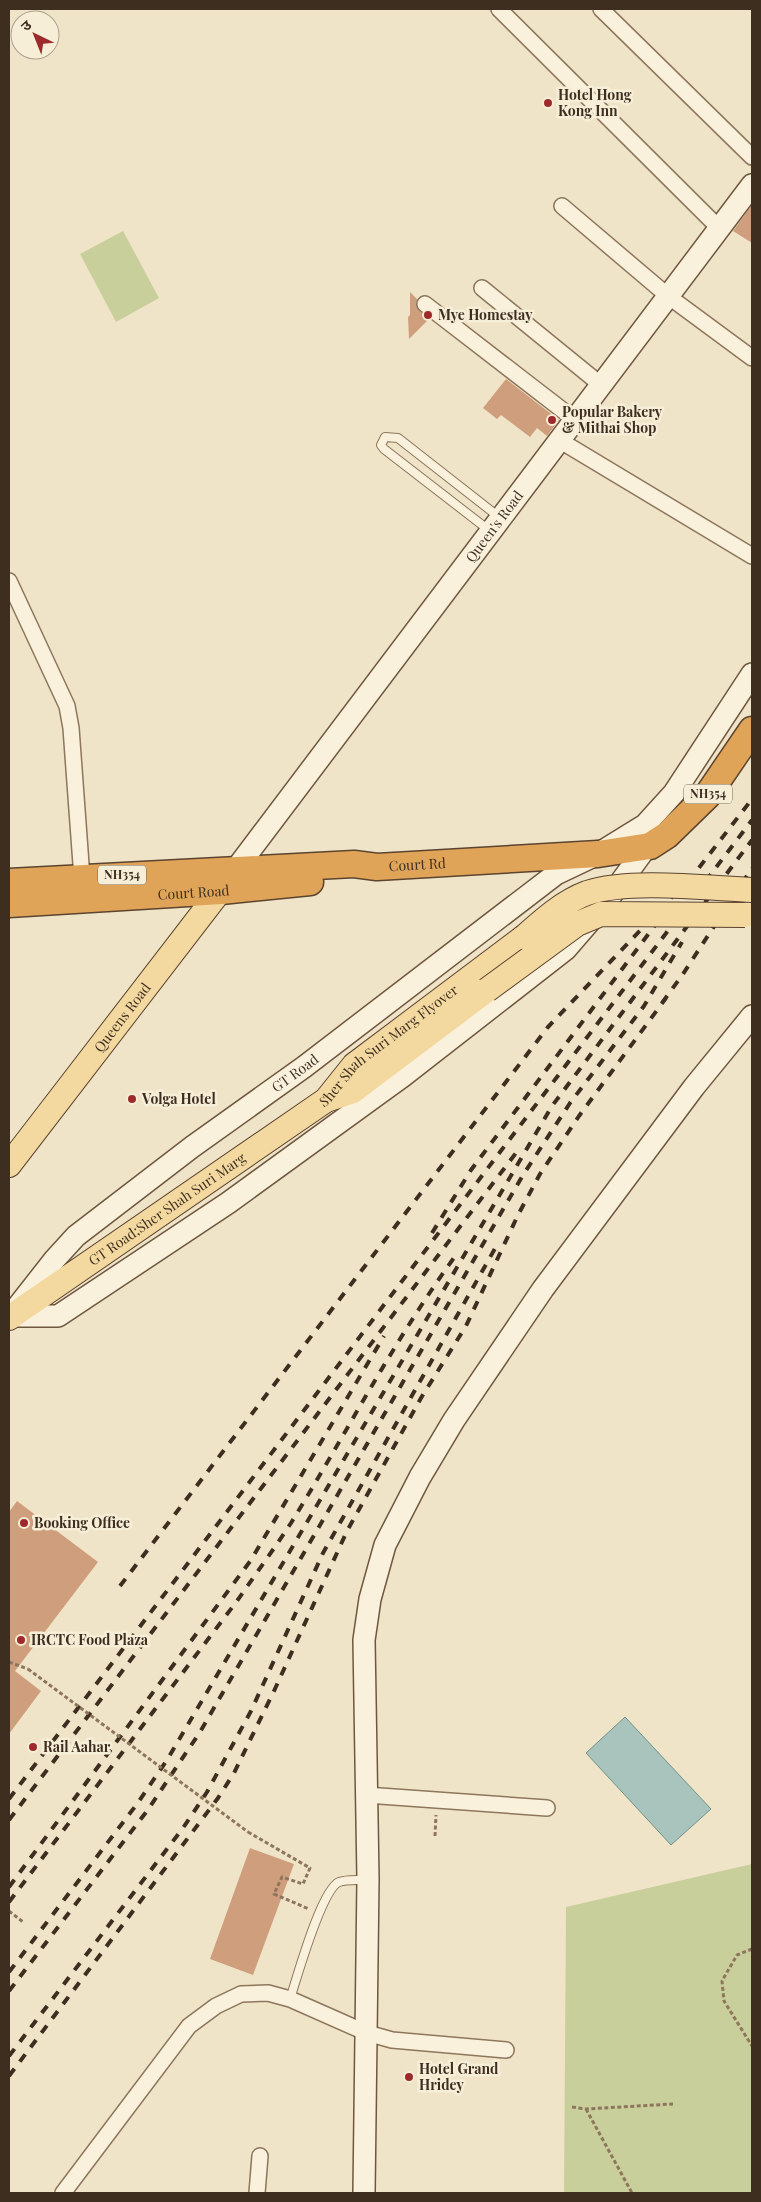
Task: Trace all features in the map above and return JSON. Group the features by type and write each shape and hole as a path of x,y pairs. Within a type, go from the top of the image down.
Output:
{"highway":[{"name":"NH354","path":"598,854 649,846 667,836 707,796 752,730"},
{"name":"Court Rd","path":"236,869 354,864 376,867 598,854"},
{"name":"Court Road","path":"9,904 221,891 353,877 376,867"},
{"name":"Court Road","path":"9,882 236,869"}],"main road":[{"name":"Queen's Road","path":"236,869 752,185"},
{"name":"GT Road","path":"10,1317 54,1259 76,1236 192,1147 304,1066 556,874 598,854 645,825 674,793 752,674"},
{"path":"10,1317 58,1316 228,1203 403,1076 566,949 604,905 649,846"},
{"name":"Queens Road","path":"9,1165 236,869"},
{"name":"Sher Shah Suri Marg Flyover","path":"326,1100 354,1065 556,910 587,893 623,887 648,886 752,890"},
{"name":"Sher Shah Suri Marg Flyover","path":"326,1100 353,1092 577,924 601,914 752,914"},
{"path":"364,2193 368,1879 364,1640 370,1599 385,1545 420,1477 454,1420 543,1289 694,1086 752,1016"},
{"name":"GT Road;Sher Shah Suri Marg","path":"10,1317 326,1100"}],"street":[{"path":"499,9 720,229"},
{"path":"601,9 752,157"},
{"path":"562,206 668,296 752,358"},
{"path":"482,288 600,384"},
{"path":"425,304 574,419"},
{"path":"559,440 752,556"},
{"path":"9,581 67,706 72,728 82,878"},
{"path":"366,1795 546,1808"},
{"path":"63,2193 189,2026 216,2006 241,1994 268,1993 290,1999 367,2033 408,2042 506,2050"},
{"path":"257,2193 260,2156"}],"lane":[{"path":"385,437 398,438 495,524 384,449 381,445 382,440 385,437"},
{"path":"290,1999 319,1913 330,1889 338,1882 368,1879"}],"path":[{"path":"9,1662 28,1669 248,1832 310,1868 303,1884 282,1877 274,1894 319,1913"},
{"path":"434,1836 438,1800"},
{"path":"9,1912 23,1922"},
{"path":"752,1949 737,1955 722,1981 724,2001 752,2046"},
{"path":"572,2107 673,2104"},
{"path":"586,2108 632,2193"}],"green space":[{"path":"123,231 159,298 116,322 80,254"},
{"path":"752,1864 752,2193 564,2193 566,1907"}],"water":[{"path":"625,1717 711,1809 671,1845 586,1753"}],"building":[{"path":"752,205 752,243 733,231"},
{"path":"410,292 417,299 417,308 429,319 409,339 408,317 410,315"},
{"path":"506,379 559,420 547,436 537,428 530,437 501,415 497,419 483,408"},
{"path":"17,1501 98,1562 15,1671 41,1691 9,1734 9,1512"},
{"path":"250,1848 294,1864 253,1975 210,1959"}],"railway":[{"path":"688,882 752,799"},
{"path":"9,1799 752,820"},
{"path":"9,1972 137,1804 167,1760 552,1106 752,840"},
{"path":"662,1003 752,868"},
{"path":"120,1586 548,1027 692,876"},
{"path":"432,1233 471,1170 662,916"},
{"path":"9,1991 147,1811 200,1732 523,1175 570,1103 644,1006 682,942"},
{"path":"9,2076 218,1798 234,1773 274,1691 347,1531 421,1398 466,1326 518,1215 540,1174 579,1116 666,998"},
{"path":"9,1820 519,1149"},
{"path":"9,2056 183,1828 207,1792 251,1711 323,1553 497,1245"},
{"path":"9,1902 237,1601 271,1552 291,1523 412,1320 456,1255"},
{"path":"9,1887 251,1560 384,1336"}],"place":[{"name":"Hotel Hong Kong Inn","path":"548,103"},
{"name":"Mye Homestay","path":"428,315"},
{"name":"Popular Bakery & Mithai Shop","path":"552,420"},
{"name":"Volga Hotel","path":"132,1099"},
{"name":"Booking Office","path":"24,1523"},
{"name":"IRCTC Food Plaza","path":"21,1640"},
{"name":"Rail Aahar","path":"33,1747"},
{"name":"Hotel Grand Hridey","path":"409,2077"}]}
